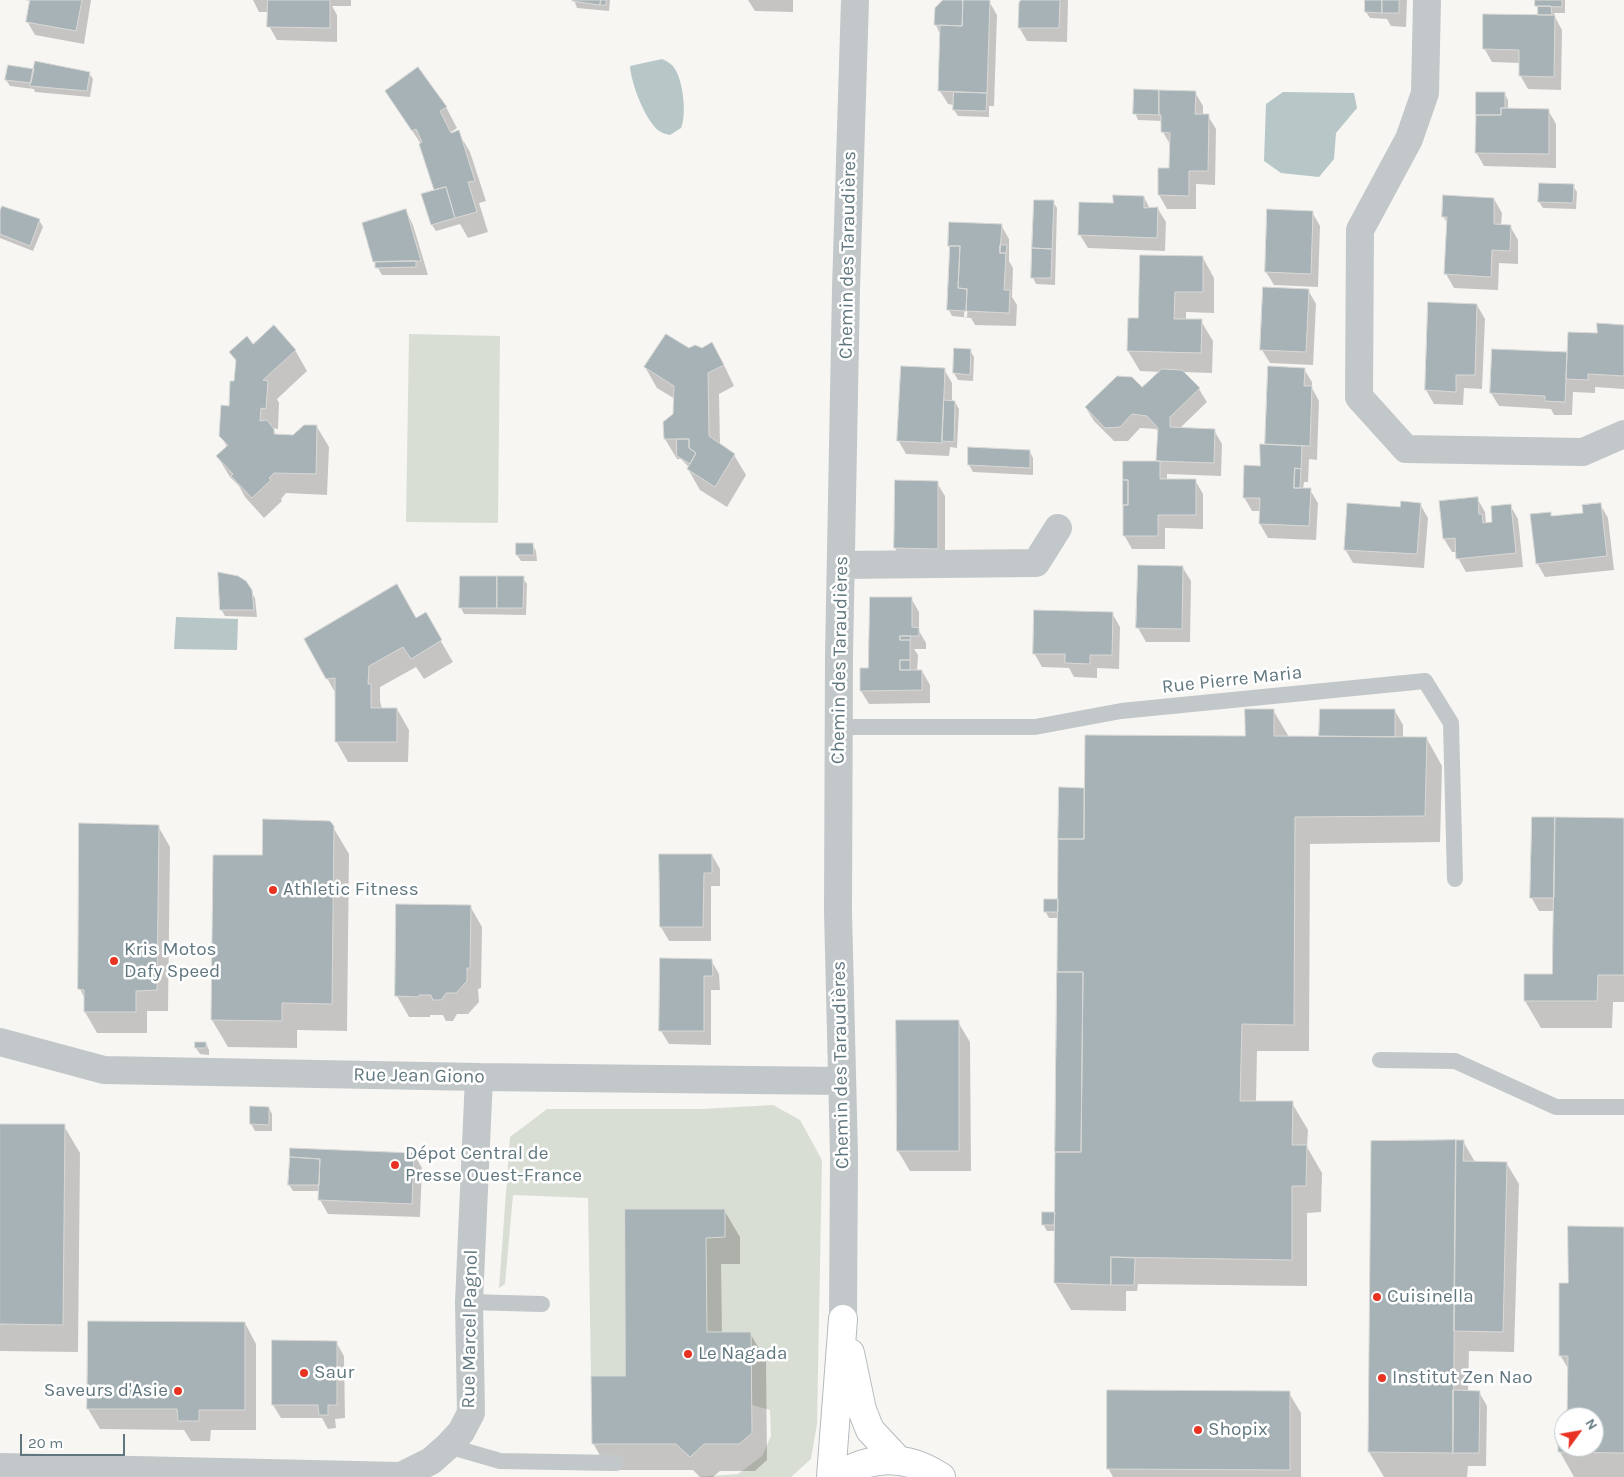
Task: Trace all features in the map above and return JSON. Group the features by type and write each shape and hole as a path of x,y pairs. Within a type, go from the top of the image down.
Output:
{"street":[{"name":"Chemin des Taraudières","path":"831,1477 843,1319 842,1081 838,911 839,727 854,0"},
{"path":"1427,0 1425,93 1409,139 1360,230 1359,397 1406,449 1583,452 1624,434"},
{"path":"841,565 1036,563 1058,528"},
{"name":"Rue Jean Giono","path":"0,1042 104,1070 842,1081"},
{"name":"Rue Marcel Pagnol","path":"0,1467 401,1476 431,1461 462,1432 471,1413 469,1302 479,1077"},
{"name":"Chemin des Taraudières","path":"843,1319 864,1417 870,1430 898,1460"},
{"path":"836,1477 851,1467 874,1461 898,1460 914,1463 929,1469 941,1477"}],"lane":[{"name":"Rue Pierre Maria","path":"839,727 1035,727 1121,711 1425,681 1451,723 1455,879"},
{"path":"1380,1060 1455,1061 1556,1107 1624,1107"},
{"path":"469,1302 542,1304"},
{"path":"448,1446 500,1461 616,1463"}],"shaded area":[{"path":"662,59 669,63 678,74 683,98 684,115 681,128 670,135 659,131 649,119 636,91 630,66"},
{"path":"1283,92 1354,93 1357,108 1336,133 1334,159 1319,177 1281,173 1264,161 1266,104"},
{"path":"409,334 500,336 498,523 406,522"},
{"path":"176,617 238,619 237,650 174,649"},
{"path":"773,1105 800,1120 822,1160 817,1424 811,1459 791,1477 695,1477 738,1474 762,1456 771,1436 770,1410 752,1405 751,1332 707,1332 706,1238 725,1237 725,1209 626,1209 625,1376 591,1376 588,1198 513,1195 505,1284 499,1288 510,1137 547,1109 700,1109"}],"building":[{"path":"30,0 82,0 76,31 26,22"},
{"path":"268,0 330,0 330,28 267,27"},
{"path":"573,0 601,0 600,5"},
{"path":"601,0 606,0 606,5 600,5"},
{"path":"943,0 963,0 962,26 934,25 935,8"},
{"path":"963,0 990,0 987,93 938,91 940,25 962,26"},
{"path":"1021,0 1060,0 1059,28 1018,28 1019,3"},
{"path":"1365,0 1382,0 1382,13 1365,12"},
{"path":"1382,0 1399,0 1399,13 1382,13"},
{"path":"1535,0 1562,0 1562,7 1535,6"},
{"path":"1538,6 1551,6 1552,15 1538,15"},
{"path":"1483,14 1555,15 1554,77 1519,76 1519,50 1483,49"},
{"path":"35,61 90,72 87,91 30,86"},
{"path":"8,65 34,69 31,83 5,80"},
{"path":"418,67 447,107 440,111 451,133 459,130 475,181 468,182 477,212 455,218 446,187 434,190 419,144 422,142 416,129 412,131 385,91"},
{"path":"1134,89 1159,90 1159,115 1133,114"},
{"path":"1159,90 1196,91 1195,114 1209,114 1208,171 1189,171 1189,196 1158,195 1158,168 1169,168 1170,133 1161,132"},
{"path":"954,92 987,93 986,111 953,110"},
{"path":"1476,92 1505,92 1505,108 1501,108 1501,115 1476,115"},
{"path":"1501,108 1549,109 1549,154 1475,153 1476,115 1501,115"},
{"path":"1539,183 1574,184 1573,203 1538,202"},
{"path":"446,187 455,218 431,225 421,194"},
{"path":"1113,195 1144,196 1144,208 1158,207 1157,238 1078,235 1079,202 1113,203"},
{"path":"1443,195 1494,198 1494,224 1511,225 1510,251 1492,250 1491,277 1444,274 1447,217 1442,217"},
{"path":"1034,200 1054,200 1052,249 1032,248"},
{"path":"2,206 40,219 30,246 0,234 0,211"},
{"path":"406,209 421,261 373,262 362,223"},
{"path":"1267,209 1313,211 1311,274 1265,272"},
{"path":"949,222 1002,224 1000,253 1006,253 1004,290 1010,290 1009,313 966,311 967,289 958,288 960,246 948,246"},
{"path":"1000,245 1007,245 1006,253 1000,253"},
{"path":"950,246 960,246 958,288 967,289 966,311 947,310"},
{"path":"1032,248 1052,249 1051,278 1031,278"},
{"path":"1140,255 1203,256 1203,292 1175,292 1174,319 1202,319 1201,353 1127,351 1128,318 1138,318"},
{"path":"416,261 416,267 375,268 375,262"},
{"path":"1263,287 1309,289 1306,352 1260,350"},
{"path":"1428,302 1477,304 1475,375 1456,375 1456,392 1425,390"},
{"path":"1597,323 1624,325 1624,376 1588,374 1588,380 1566,379 1568,332 1597,333"},
{"path":"274,325 296,350 263,380 268,381 266,409 261,408 260,421 267,420 274,429 274,434 293,435 304,425 317,425 316,474 274,473 269,478 271,480 252,498 231,476 233,474 216,456 228,445 219,436 221,405 229,406 230,381 234,381 236,360 229,352 247,336 253,344"},
{"path":"666,334 689,348 695,345 702,348 712,342 724,365 708,373 709,436 735,454 715,487 687,469 696,453 689,448 689,439 664,439 663,422 673,414 674,386 644,367"},
{"path":"954,348 971,349 970,375 953,373"},
{"path":"1492,349 1567,352 1565,402 1545,401 1545,396 1490,393"},
{"path":"901,366 945,368 942,443 897,441"},
{"path":"1268,366 1305,368 1304,386 1312,386 1310,446 1265,444"},
{"path":"1162,369 1182,370 1200,388 1170,417 1170,427 1215,429 1214,463 1156,461 1158,428 1147,416 1132,414 1120,427 1105,428 1085,407 1117,376 1132,377 1142,387"},
{"path":"944,400 955,401 954,442 942,441"},
{"path":"677,439 689,439 689,448 696,453 690,464 677,456"},
{"path":"1260,444 1302,446 1301,469 1295,468 1294,488 1311,488 1309,526 1259,524 1260,498 1243,498 1244,465 1260,466"},
{"path":"968,447 1030,450 1030,468 968,465"},
{"path":"1123,461 1160,461 1160,479 1196,479 1196,515 1158,515 1158,536 1123,536 1123,505 1128,505 1128,480 1123,480"},
{"path":"1295,468 1301,469 1300,488 1294,488"},
{"path":"895,480 938,481 938,549 894,548"},
{"path":"1123,480 1128,480 1128,505 1123,505"},
{"path":"1478,497 1479,514 1482,514 1483,523 1492,522 1491,506 1511,504 1516,553 1456,559 1455,538 1443,539 1439,501"},
{"path":"1401,501 1421,503 1417,554 1344,550 1347,503 1400,507"},
{"path":"1601,503 1607,556 1536,564 1530,514 1551,512 1551,516 1583,513 1582,505"},
{"path":"516,543 533,543 534,555 516,555"},
{"path":"1138,565 1183,566 1182,629 1136,628"},
{"path":"218,572 238,576 246,581 252,590 254,610 220,610"},
{"path":"460,576 497,576 497,608 459,608"},
{"path":"497,576 524,576 523,608 497,608"},
{"path":"397,584 416,618 426,612 442,640 411,659 403,647 369,666 368,684 371,684 371,708 397,708 397,742 335,742 335,678 326,679 304,639"},
{"path":"870,597 912,597 912,627 919,628 919,636 900,636 900,640 910,640 910,660 900,660 900,670 922,670 922,690 860,691 860,668 868,668"},
{"path":"1034,610 1113,612 1112,655 1090,655 1090,664 1065,663 1065,654 1033,654"},
{"path":"900,636 911,636 910,640 900,640"},
{"path":"900,660 910,660 910,670 900,670"},
{"path":"1245,709 1274,709 1274,736 1427,737 1425,816 1295,817 1294,1025 1242,1024 1240,1101 1293,1101 1292,1145 1307,1145 1306,1186 1292,1186 1292,1260 1111,1257 1111,1285 1054,1283 1055,1152 1081,1152 1083,972 1057,972 1058,839 1084,839 1085,735 1245,736"},
{"path":"1320,709 1395,709 1395,737 1319,736"},
{"path":"1059,787 1084,788 1084,839 1058,839"},
{"path":"1532,817 1555,817 1554,898 1530,898"},
{"path":"1555,817 1624,818 1624,975 1598,975 1597,1001 1524,1001 1524,974 1552,974"},
{"name":"Athletic Fitness","path":"263,819 330,821 334,826 332,1004 282,1003 282,1021 211,1020 213,855 262,855"},
{"path":"79,823 159,825 157,990 136,991 136,1012 84,1012 84,990 78,989"},
{"path":"659,854 712,854 712,873 704,873 703,927 660,927"},
{"path":"1044,899 1058,899 1058,912 1044,912"},
{"path":"396,904 471,905 470,968 467,968 467,981 456,993 446,993 441,1000 433,1000 431,995 419,995 419,997 395,996"},
{"path":"660,958 712,959 713,976 704,976 704,1031 659,1031"},
{"path":"1057,972 1083,972 1081,1152 1055,1152"},
{"path":"896,1020 959,1020 959,1151 897,1151"},
{"path":"195,1042 206,1042 206,1048 195,1048"},
{"path":"250,1106 269,1107 269,1125 250,1124"},
{"path":"0,1124 65,1124 63,1325 0,1324"},
{"path":"1456,1140 1453,1453 1368,1452 1371,1141"},
{"path":"1456,1140 1464,1140 1463,1161 1507,1162 1503,1332 1454,1331"},
{"path":"290,1148 414,1153 412,1204 318,1200 320,1159 290,1157"},
{"path":"290,1157 320,1159 319,1185 288,1185"},
{"name":"Le Nagada","path":"625,1209 725,1209 725,1237 706,1238 707,1332 751,1332 752,1433 739,1444 704,1444 690,1457 676,1444 592,1444 591,1376 625,1376"},
{"path":"1042,1212 1055,1212 1054,1225 1042,1225"},
{"path":"1568,1226 1624,1227 1624,1453 1604,1453 1604,1407 1567,1407 1568,1356 1559,1356 1559,1283 1568,1283"},
{"path":"1111,1257 1135,1258 1134,1285 1111,1285"},
{"path":"88,1321 245,1322 245,1410 199,1410 199,1421 178,1421 177,1409 87,1409"},
{"name":"Saur","path":"272,1340 337,1341 337,1405 328,1405 328,1415 319,1415 318,1405 272,1405"},
{"name":"Shopix","path":"1107,1390 1290,1391 1290,1470 1107,1469"},
{"path":"1453,1390 1480,1391 1479,1453 1453,1453"}],"place":[{"name":"Athletic Fitness","path":"273,890"},
{"name":"Kris Motos Dafy Speed","path":"114,961"},
{"name":"Dépot Central de Presse Ouest-France","path":"395,1165"},
{"name":"Cuisinella","path":"1377,1297"},
{"name":"Le Nagada","path":"688,1354"},
{"name":"Saur","path":"304,1373"},
{"name":"Institut Zen Nao","path":"1382,1378"},
{"name":"Saveurs d'Asie","path":"178,1391"},
{"name":"Shopix","path":"1198,1430"}]}
